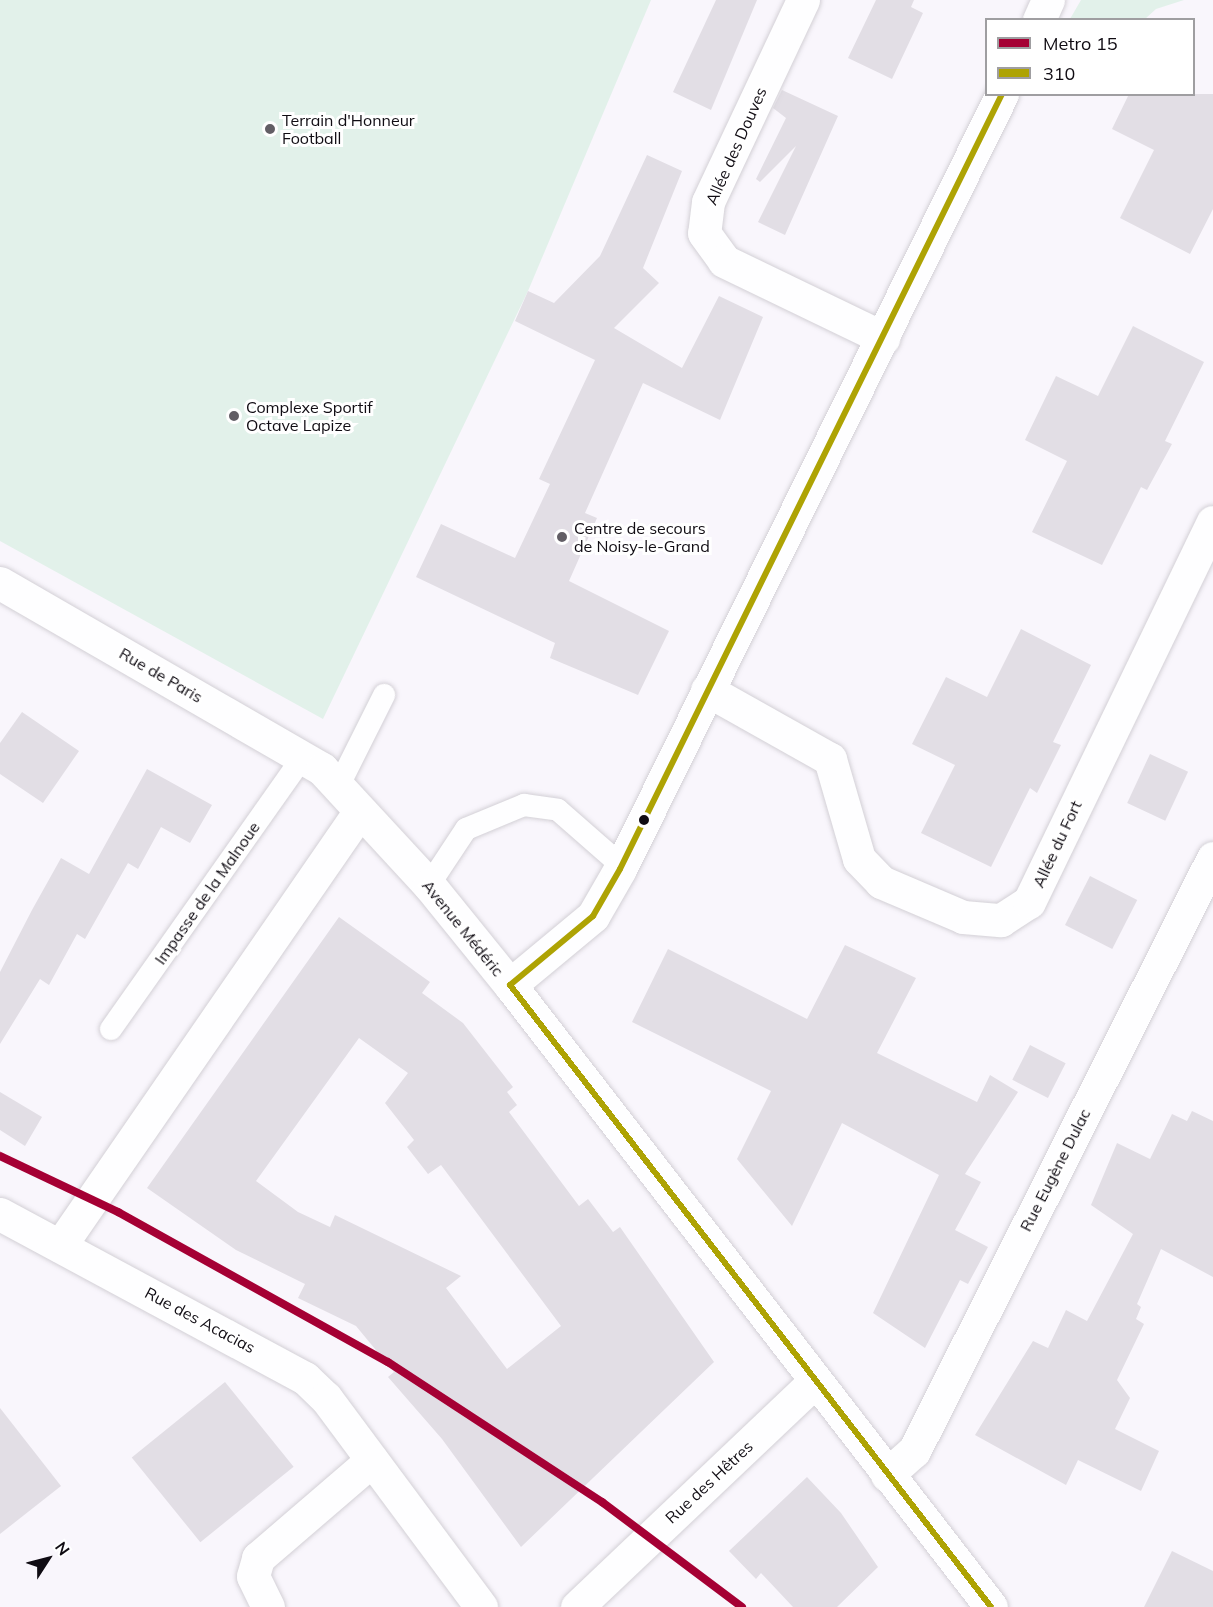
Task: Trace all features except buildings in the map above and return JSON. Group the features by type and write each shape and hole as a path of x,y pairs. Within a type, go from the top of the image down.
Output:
{"street":[{"name":"Allée des Douves","path":"803,0 708,202 704,233 724,261 883,338"},
{"path":"1040,18 1048,0"},
{"path":"510,985 593,916 622,866 1001,96"},
{"name":"Allée du Fort","path":"707,690 830,759 859,859 881,882 963,917 1001,920 1029,902 1213,522"},
{"name":"Rue de Paris","path":"0,583 331,781"},
{"path":"60,1246 331,781"},
{"name":"Avenue Médéric","path":"331,781 429,885 510,985 814,1382 991,1607"},
{"name":"Rue Eugène Dulac","path":"887,1475 914,1451 1213,858"},
{"name":"Rue des Acacias","path":"0,1214 305,1378 372,1460 481,1607"},
{"name":"Rue des Hêtres","path":"577,1607 814,1382"},
{"path":"268,1607 253,1576 258,1558 372,1460"}],"lane":[{"name":"Impasse de la Malnoue","path":"111,1029 331,781 384,694"},
{"path":"429,885 466,829 524,805 558,810 622,866"}],"shaded area":[{"name":"Terrain d'Honneur Football","path":"0,0 651,0 528,291 323,719 0,541"},
{"path":"1081,0 1184,0 1156,9 1146,18 1071,18"}],"metro line":[{"name":"15","path":"0,1156 118,1212 388,1362 602,1502 742,1607"}],"transit line":[{"name":"310","path":"510,985 593,916 620,869 1001,96"},
{"name":"310","path":"510,985 991,1607"}],"place":[{"name":"Terrain d'Honneur Football","path":"270,129"},
{"name":"Complexe Sportif Octave Lapize","path":"234,416"},
{"name":"Centre de secours de Noisy-le-Grand","path":"562,537"}]}
